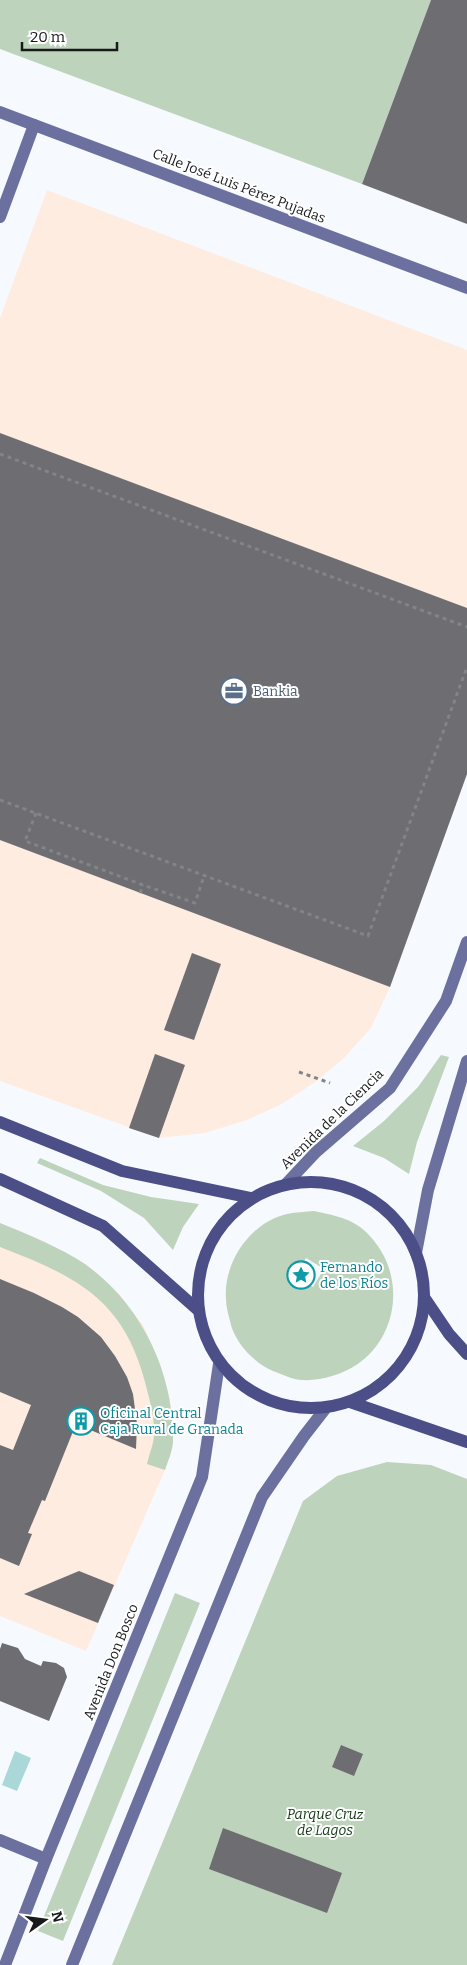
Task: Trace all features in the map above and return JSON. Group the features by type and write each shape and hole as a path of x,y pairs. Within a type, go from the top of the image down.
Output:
{"main road":[{"name":"Calle José Luis Pérez Pujadas","path":"0,112 467,288"},
{"path":"0,217 34,125"},
{"name":"Avenida de la Ciencia","path":"286,1184 316,1152 390,1088 446,1001 467,942"},
{"path":"416,1253 428,1190 467,1061"},
{"path":"0,1122 122,1172 251,1198"},
{"path":"0,1179 103,1226 198,1310"},
{"path":"326,1183 356,1191 376,1202 393,1217 406,1234 416,1253 422,1274 424,1296 421,1322 412,1346 390,1378 372,1392 350,1402 326,1409 294,1408 269,1402 242,1387 219,1364 206,1339 198,1310 197,1284 203,1258 211,1240 222,1223 251,1198 286,1184 326,1183"},
{"path":"424,1296 449,1334 467,1354"},
{"name":"Avenida Don Bosco","path":"5,1965 46,1859 202,1477 219,1364"},
{"path":"350,1402 467,1442"},
{"path":"72,1965 262,1497 304,1436 326,1409"},
{"path":"0,1840 46,1859"}],"path":[{"path":"0,454 467,627"},
{"path":"0,800 368,936 467,667"},
{"path":"36,813 25,840 143,885 195,903 204,876"},
{"path":"140,893 143,885"},
{"path":"299,1072 330,1083"}],"shaded area":[{"path":"47,190 467,350 467,774 390,987 371,1028 344,1058 314,1083 280,1105 247,1120 205,1133 159,1138 0,1081 0,318"},
{"path":"0,1223 44,1241 85,1265 119,1294 143,1325 159,1361 170,1398 173,1442 165,1470 86,1651 0,1616"}],"green space":[{"path":"0,0 431,0 362,184 0,49"},
{"path":"441,1055 449,1057 417,1142 409,1174 384,1158 353,1146 384,1121 418,1087"},
{"path":"40,1158 103,1185 151,1197 199,1204 183,1227 173,1250 144,1218 101,1191 37,1163"},
{"path":"314,1211 342,1218 354,1223 366,1232 381,1251 390,1271 393,1293 391,1314 384,1335 371,1352 354,1367 332,1376 306,1380 291,1378 273,1371 259,1363 240,1344 232,1329 228,1313 226,1285 234,1258 251,1235 262,1225 274,1218 290,1213","holes":["306,1258 324,1269 313,1287 295,1277"]},
{"path":"0,1223 54,1247 85,1264 105,1280 138,1319 160,1365 168,1390 172,1415 173,1441 165,1470 147,1464 154,1438 153,1414 136,1353 124,1330 109,1310 73,1280 0,1247"},
{"name":"Parque Cruz de Lagos","path":"387,1462 431,1465 467,1479 467,1965 112,1965 303,1501 337,1476"},
{"path":"175,1593 200,1603 63,1941 38,1931"}],"water":[{"path":"15,1751 31,1758 17,1791 2,1785"}],"building":[{"path":"431,0 467,0 467,224 362,184"},
{"name":"Bankia","path":"0,433 467,608 467,774 390,987 0,840"},
{"path":"192,953 221,964 194,1040 164,1030"},
{"path":"155,1054 185,1065 159,1138 129,1128"},
{"name":"Oficinal Central Caja Rural de Granada","path":"0,1279 62,1307 78,1317 101,1337 127,1377 133,1394 137,1424 136,1449 76,1424 45,1501 42,1500 28,1533 32,1534 19,1566 0,1558 0,1445 13,1450 31,1405 0,1392"},
{"path":"79,1571 114,1585 98,1623 24,1594"},
{"path":"2,1643 18,1648 25,1659 41,1666 43,1661 56,1663 64,1668 67,1677 49,1721 0,1701 0,1649"},
{"path":"341,1745 363,1754 354,1776 332,1767"},
{"path":"223,1828 342,1873 327,1913 209,1869"}],"place":[{"name":"Bankia","path":"234,691"},
{"name":"Fernando de los Ríos","path":"301,1275"},
{"name":"Oficinal Central Caja Rural de Granada","path":"81,1421"}]}
